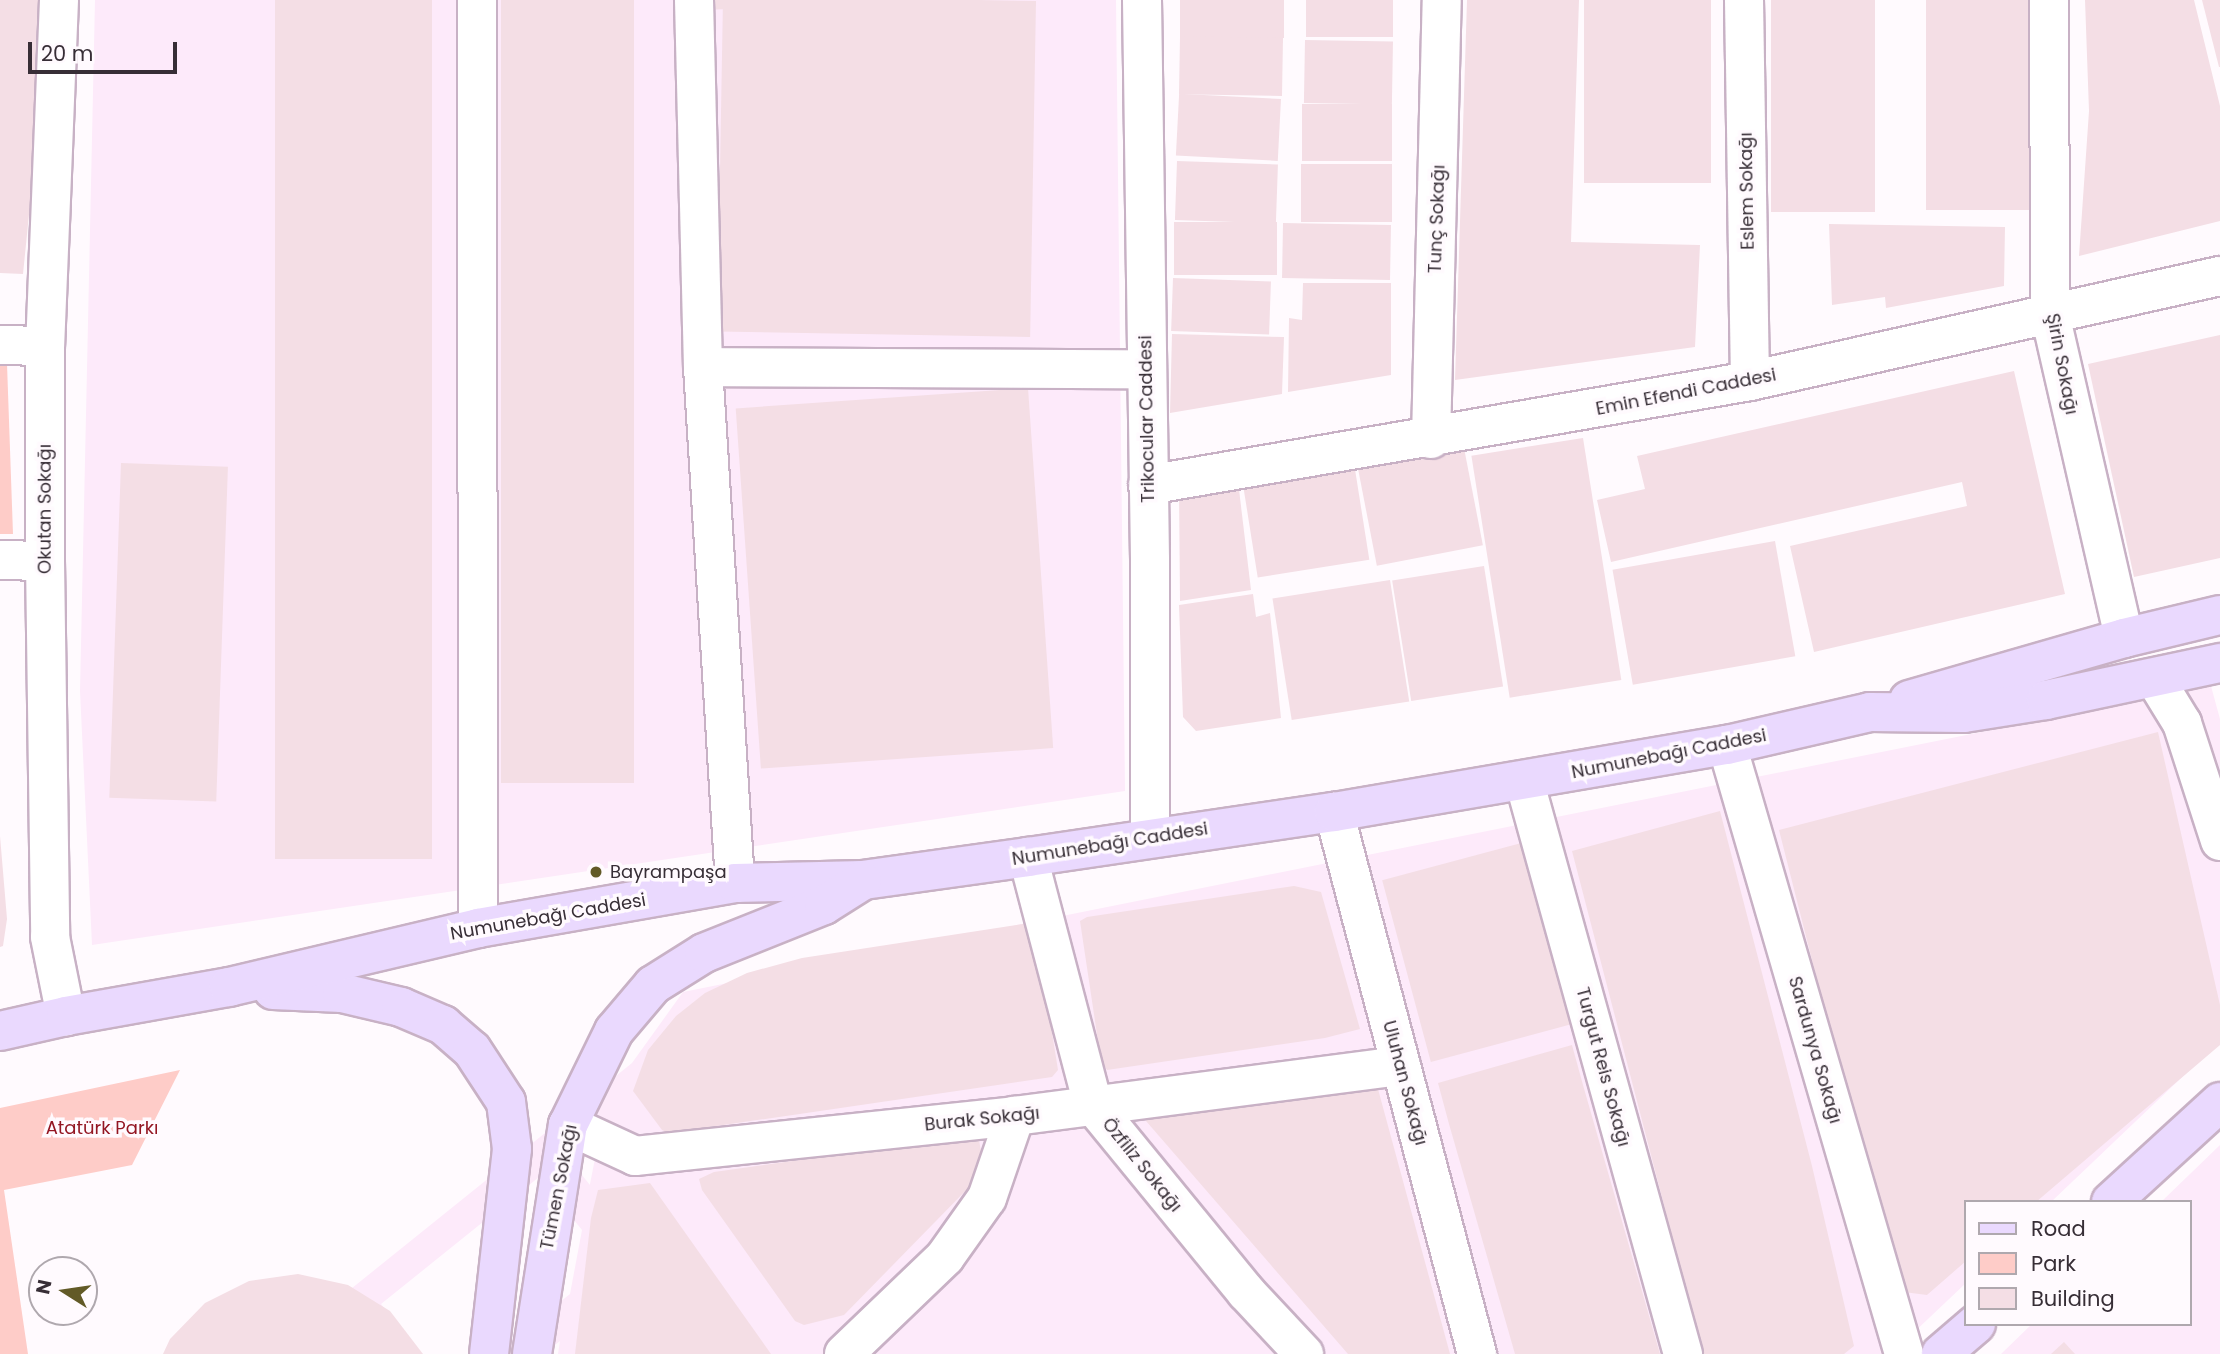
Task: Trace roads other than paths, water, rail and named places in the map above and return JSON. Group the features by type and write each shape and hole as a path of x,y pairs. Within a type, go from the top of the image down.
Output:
{"main road":[{"path":"1870,712 2124,638 2220,615"},
{"name":"Numunebağı Caddesi","path":"0,1031 65,1016 229,987 478,928 735,883 863,880 1334,812 1727,745 1870,712 1964,712 2155,679 2220,663"},
{"name":"Tümen Sokağı","path":"532,1354 568,1125 614,1031 653,985 704,953 824,905 863,880"},
{"path":"229,987 342,993 401,1007 443,1025 472,1050 506,1102 512,1149 489,1354"},
{"path":"2113,1200 2220,1102"},
{"path":"1941,1354 1974,1326"}],"street":[{"name":"Okutan Sokağı","path":"59,0 45,346 45,561 50,937 65,1016"},
{"path":"477,0 478,928"},
{"path":"694,0 703,367 735,883"},
{"name":"Trikocular Caddesi","path":"1142,0 1150,837"},
{"name":"Tunç Sokağı","path":"1431,439 1442,0"},
{"name":"Eslem Sokağı","path":"1744,0 1750,381"},
{"name":"Şirin Sokağı","path":"2049,0 2050,314 2124,638"},
{"name":"Emin Efendi Caddesi","path":"1148,485 1431,439 1750,381 2220,276"},
{"path":"0,345 45,346"},
{"path":"703,367 1146,369"},
{"path":"0,560 45,561"},
{"path":"2155,679 2188,737 2220,841"},
{"name":"Sardunya Sokağı","path":"1727,745 1904,1354"},
{"name":"Turgut Reis Sokağı","path":"1524,780 1683,1354"},
{"name":"Uluhan Sokağı","path":"1334,812 1477,1354"},
{"name":"Özfiliz Sokağı","path":"1028,857 1093,1105 1246,1292 1304,1354"},
{"name":"Burak Sokağı","path":"568,1125 635,1156 1015,1116 1401,1066"},
{"path":"844,1354 944,1257 987,1198 1015,1116"}],"place":[{"name":"Bayrampaşa","path":"596,872"}],"park label":[{"name":"Atatürk Parkı","path":"102,1128"}]}
